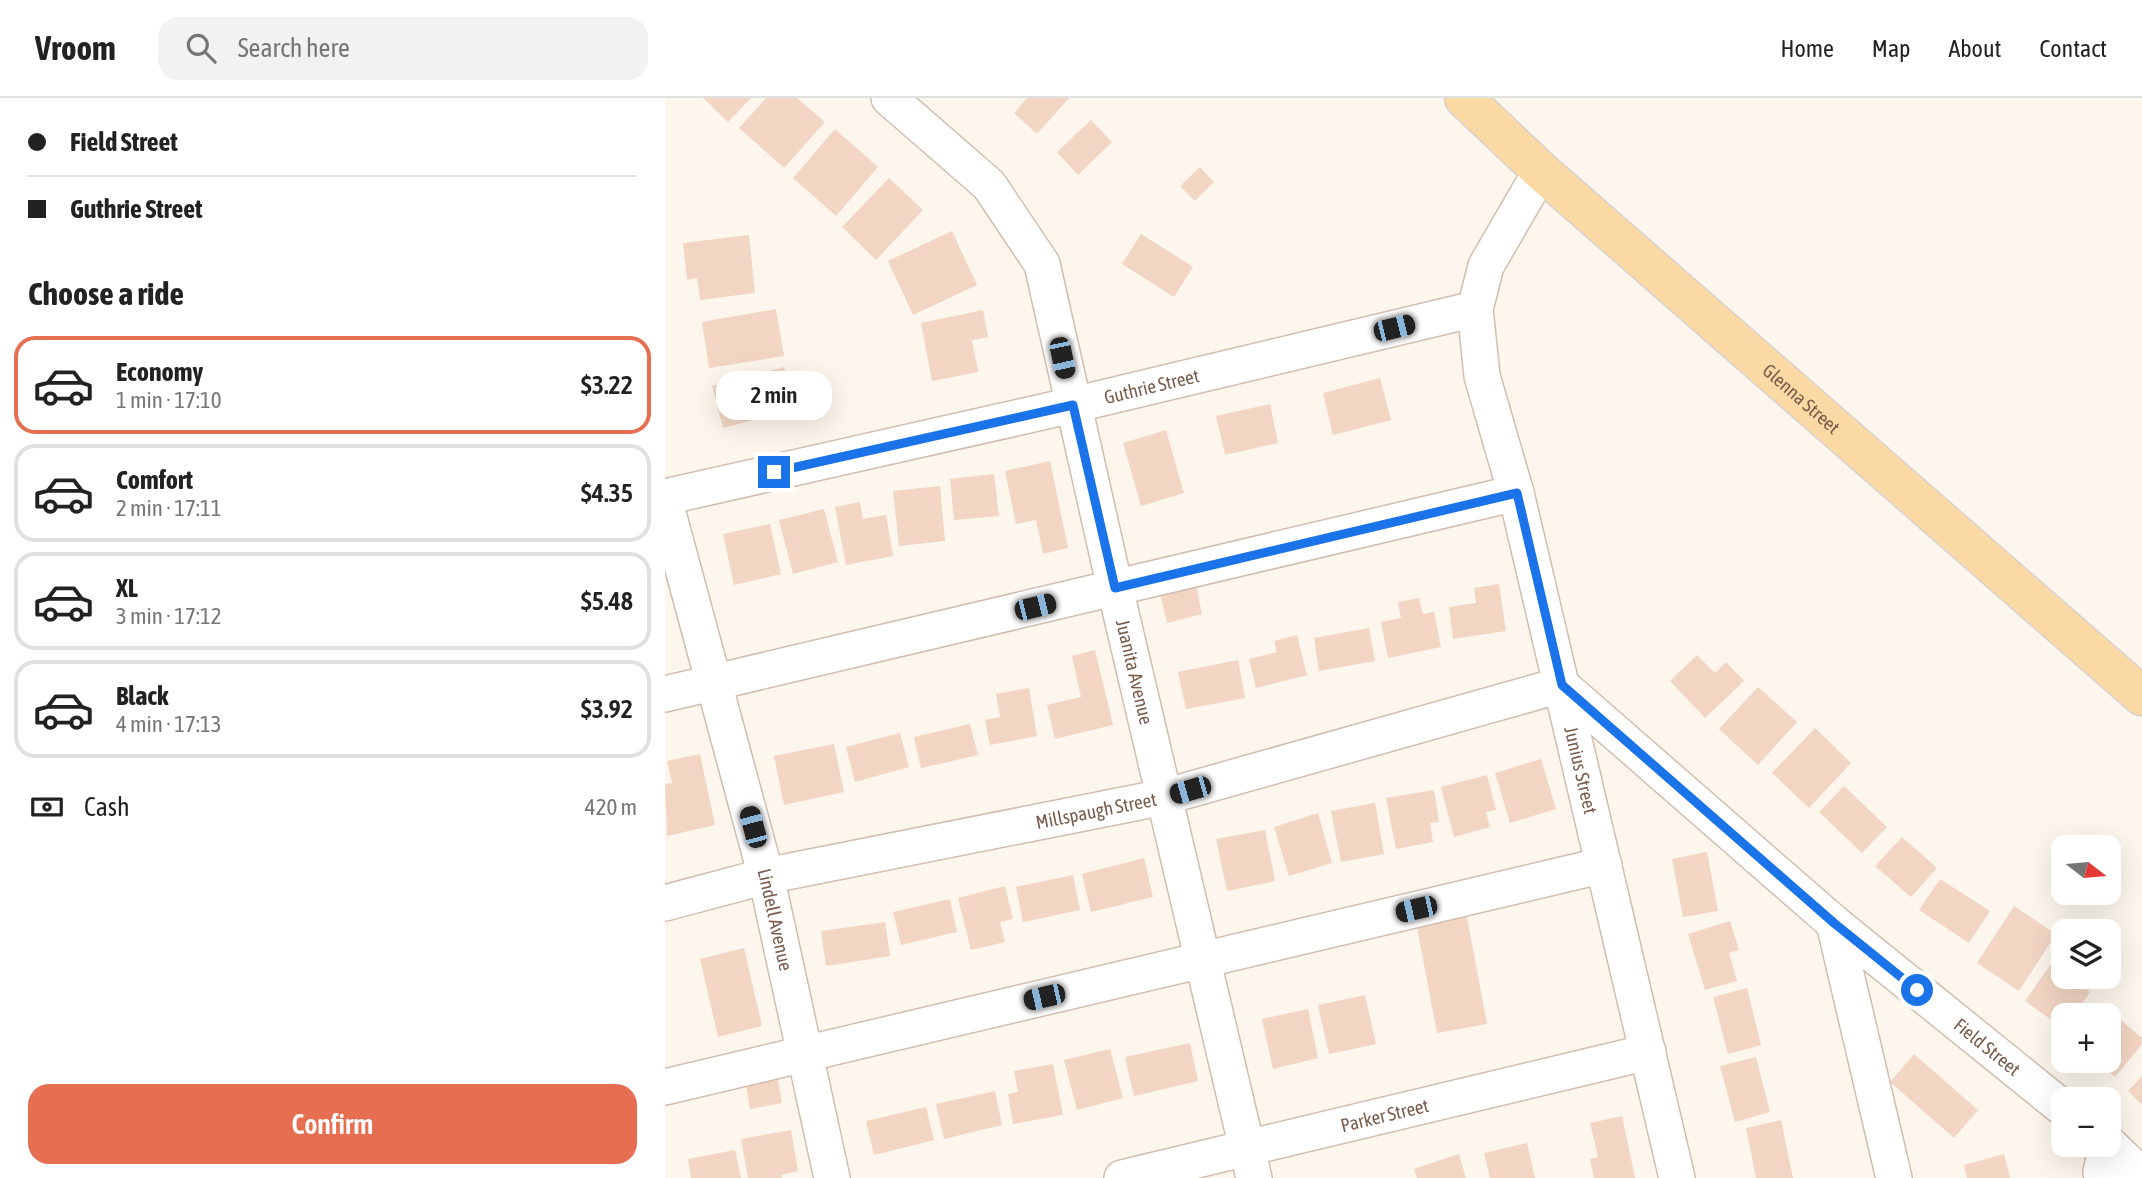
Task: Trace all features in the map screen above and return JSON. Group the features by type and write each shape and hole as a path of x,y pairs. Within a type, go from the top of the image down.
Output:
{"main road":[{"name":"Glenna Street","path":"1464,98 1541,172 2142,696"}],"street":[{"name":"Juanita Avenue","path":"889,98 989,185 1042,264 1115,588 1251,1163"},
{"name":"Junius Street","path":"1541,172 1486,266 1475,309 1482,376 1517,493 1677,1178"},
{"name":"Guthrie Street","path":"665,500 1475,309"},
{"path":"665,694 1517,493"},
{"name":"Lindell Avenue","path":"665,500 766,876 832,1178"},
{"name":"Millspaugh Street","path":"665,903 766,876 1164,797 1562,685"},
{"name":"Field Street","path":"1562,685 1834,923 2051,1098"},
{"path":"665,1087 1604,865"},
{"path":"1834,923 1894,1178"},
{"name":"Parker Street","path":"1122,1178 1251,1163 1647,1052"},
{"path":"2121,1156 2142,1176"},
{"path":"2102,1178 2105,1157"}],"building":[{"path":"703,98 751,98 728,122"},
{"path":"766,98 797,98 825,122 784,168 739,128"},
{"path":"1027,98 1069,98 1037,134 1014,113"},
{"path":"1091,120 1112,142 1078,175 1057,152"},
{"path":"835,129 878,167 836,216 793,178"},
{"path":"1200,167 1214,182 1195,201 1180,186"},
{"path":"889,178 923,210 876,260 842,227"},
{"path":"952,231 977,285 913,315 888,261"},
{"path":"1141,234 1193,267 1174,297 1122,264"},
{"path":"749,235 755,293 700,300 697,278 687,280 683,243"},
{"path":"776,309 784,356 709,368 702,322"},
{"path":"983,310 988,337 972,340 978,372 932,381 921,323"},
{"path":"784,367 795,409 723,428 712,386"},
{"path":"1380,378 1391,420 1333,435 1323,393"},
{"path":"1270,404 1278,443 1225,455 1216,416"},
{"path":"1166,430 1184,493 1141,506 1123,443"},
{"path":"1050,461 1068,548 1043,554 1036,520 1016,524 1005,471"},
{"path":"994,474 999,516 954,520 950,479"},
{"path":"940,486 945,541 899,546 893,491"},
{"path":"860,502 863,519 886,515 893,556 846,565 835,507"},
{"path":"824,509 838,562 793,574 779,520"},
{"path":"770,524 781,574 734,585 723,534"},
{"path":"1195,581 1202,614 1167,623 1159,589"},
{"path":"1499,584 1506,631 1453,639 1449,607 1476,603 1474,588"},
{"path":"1419,598 1423,614 1434,612 1441,647 1388,658 1381,622 1401,618 1398,602"},
{"path":"1369,628 1375,661 1319,671 1314,638"},
{"path":"1297,635 1307,675 1256,688 1249,659 1277,652 1274,641"},
{"path":"1095,650 1113,725 1055,739 1047,705 1081,697 1072,656"},
{"path":"1697,655 1715,673 1726,662 1744,681 1705,718 1670,681"},
{"path":"1238,660 1245,698 1186,709 1178,672"},
{"path":"1758,687 1797,722 1758,765 1719,729"},
{"path":"1029,688 1037,736 990,745 985,720 1000,717 996,694"},
{"path":"970,724 978,755 921,768 914,737"},
{"path":"1815,728 1851,763 1809,808 1772,773"},
{"path":"900,733 909,767 855,782 846,747"},
{"path":"834,744 844,792 784,805 774,756"},
{"path":"700,754 715,825 667,836 665,784 672,783 667,761"},
{"path":"1541,759 1556,809 1510,823 1495,773"},
{"path":"1487,775 1496,810 1486,812 1490,827 1454,837 1441,787"},
{"path":"1844,786 1887,827 1862,853 1819,812"},
{"path":"1434,790 1439,822 1430,823 1433,842 1396,849 1386,798"},
{"path":"1375,803 1384,854 1341,862 1331,811"},
{"path":"1318,813 1332,863 1289,876 1274,827"},
{"path":"1265,830 1275,881 1227,891 1216,839"},
{"path":"1902,837 1937,868 1911,897 1875,866"},
{"path":"1707,852 1718,911 1683,917 1672,859"},
{"path":"1144,858 1153,897 1091,912 1082,874"},
{"path":"1073,875 1080,910 1023,922 1016,887"},
{"path":"1940,879 1990,911 1969,943 1919,910"},
{"path":"1005,886 1013,919 1000,922 1005,942 971,950 958,898"},
{"path":"950,899 957,932 901,945 893,912"},
{"path":"2014,906 2051,931 2051,942 2019,991 1977,963"},
{"path":"1466,912 1487,1024 1437,1033 1416,922"},
{"path":"1730,921 1739,950 1729,953 1737,981 1705,990 1688,934"},
{"path":"885,922 890,956 826,966 821,931"},
{"path":"744,948 762,1026 718,1037 700,959"},
{"path":"2051,964 2051,989 2086,989 2090,992 2082,1003 2051,1003 2051,1019 2025,1001"},
{"path":"1747,988 1761,1045 1728,1054 1713,997"},
{"path":"1365,995 1376,1044 1329,1054 1318,1005"},
{"path":"1308,1009 1318,1058 1273,1069 1262,1019"},
{"path":"2121,1020 2142,1038 2142,1044 2121,1070"},
{"path":"1190,1043 1198,1081 1134,1096 1125,1057"},
{"path":"1110,1049 1123,1098 1077,1110 1064,1060"},
{"path":"1914,1054 1978,1110 1954,1138 1890,1082"},
{"path":"1756,1057 1770,1112 1735,1122 1720,1066"},
{"path":"1053,1064 1063,1115 1013,1124 1008,1094 1018,1092 1014,1071"},
{"path":"777,1074 782,1103 750,1109 745,1079"},
{"path":"2142,1076 2142,1105 2128,1091"},
{"path":"995,1091 1002,1125 944,1139 936,1104"},
{"path":"926,1107 934,1140 874,1155 866,1121"},
{"path":"1622,1116 1635,1178 1594,1178 1590,1159 1598,1157 1590,1123"},
{"path":"1781,1120 1793,1178 1756,1178 1746,1128"},
{"path":"791,1130 798,1171 781,1175 782,1178 748,1178 741,1139"},
{"path":"1527,1143 1535,1178 1490,1178 1484,1153"},
{"path":"735,1150 741,1178 691,1178 688,1159"},
{"path":"1459,1154 1466,1178 1417,1178 1414,1169"},
{"path":"2004,1154 2010,1178 1967,1178 1964,1165"}],"route":[{"path":"774,472 1073,405 1115,588 1517,493 1562,685 1834,923 1917,990"}]}
